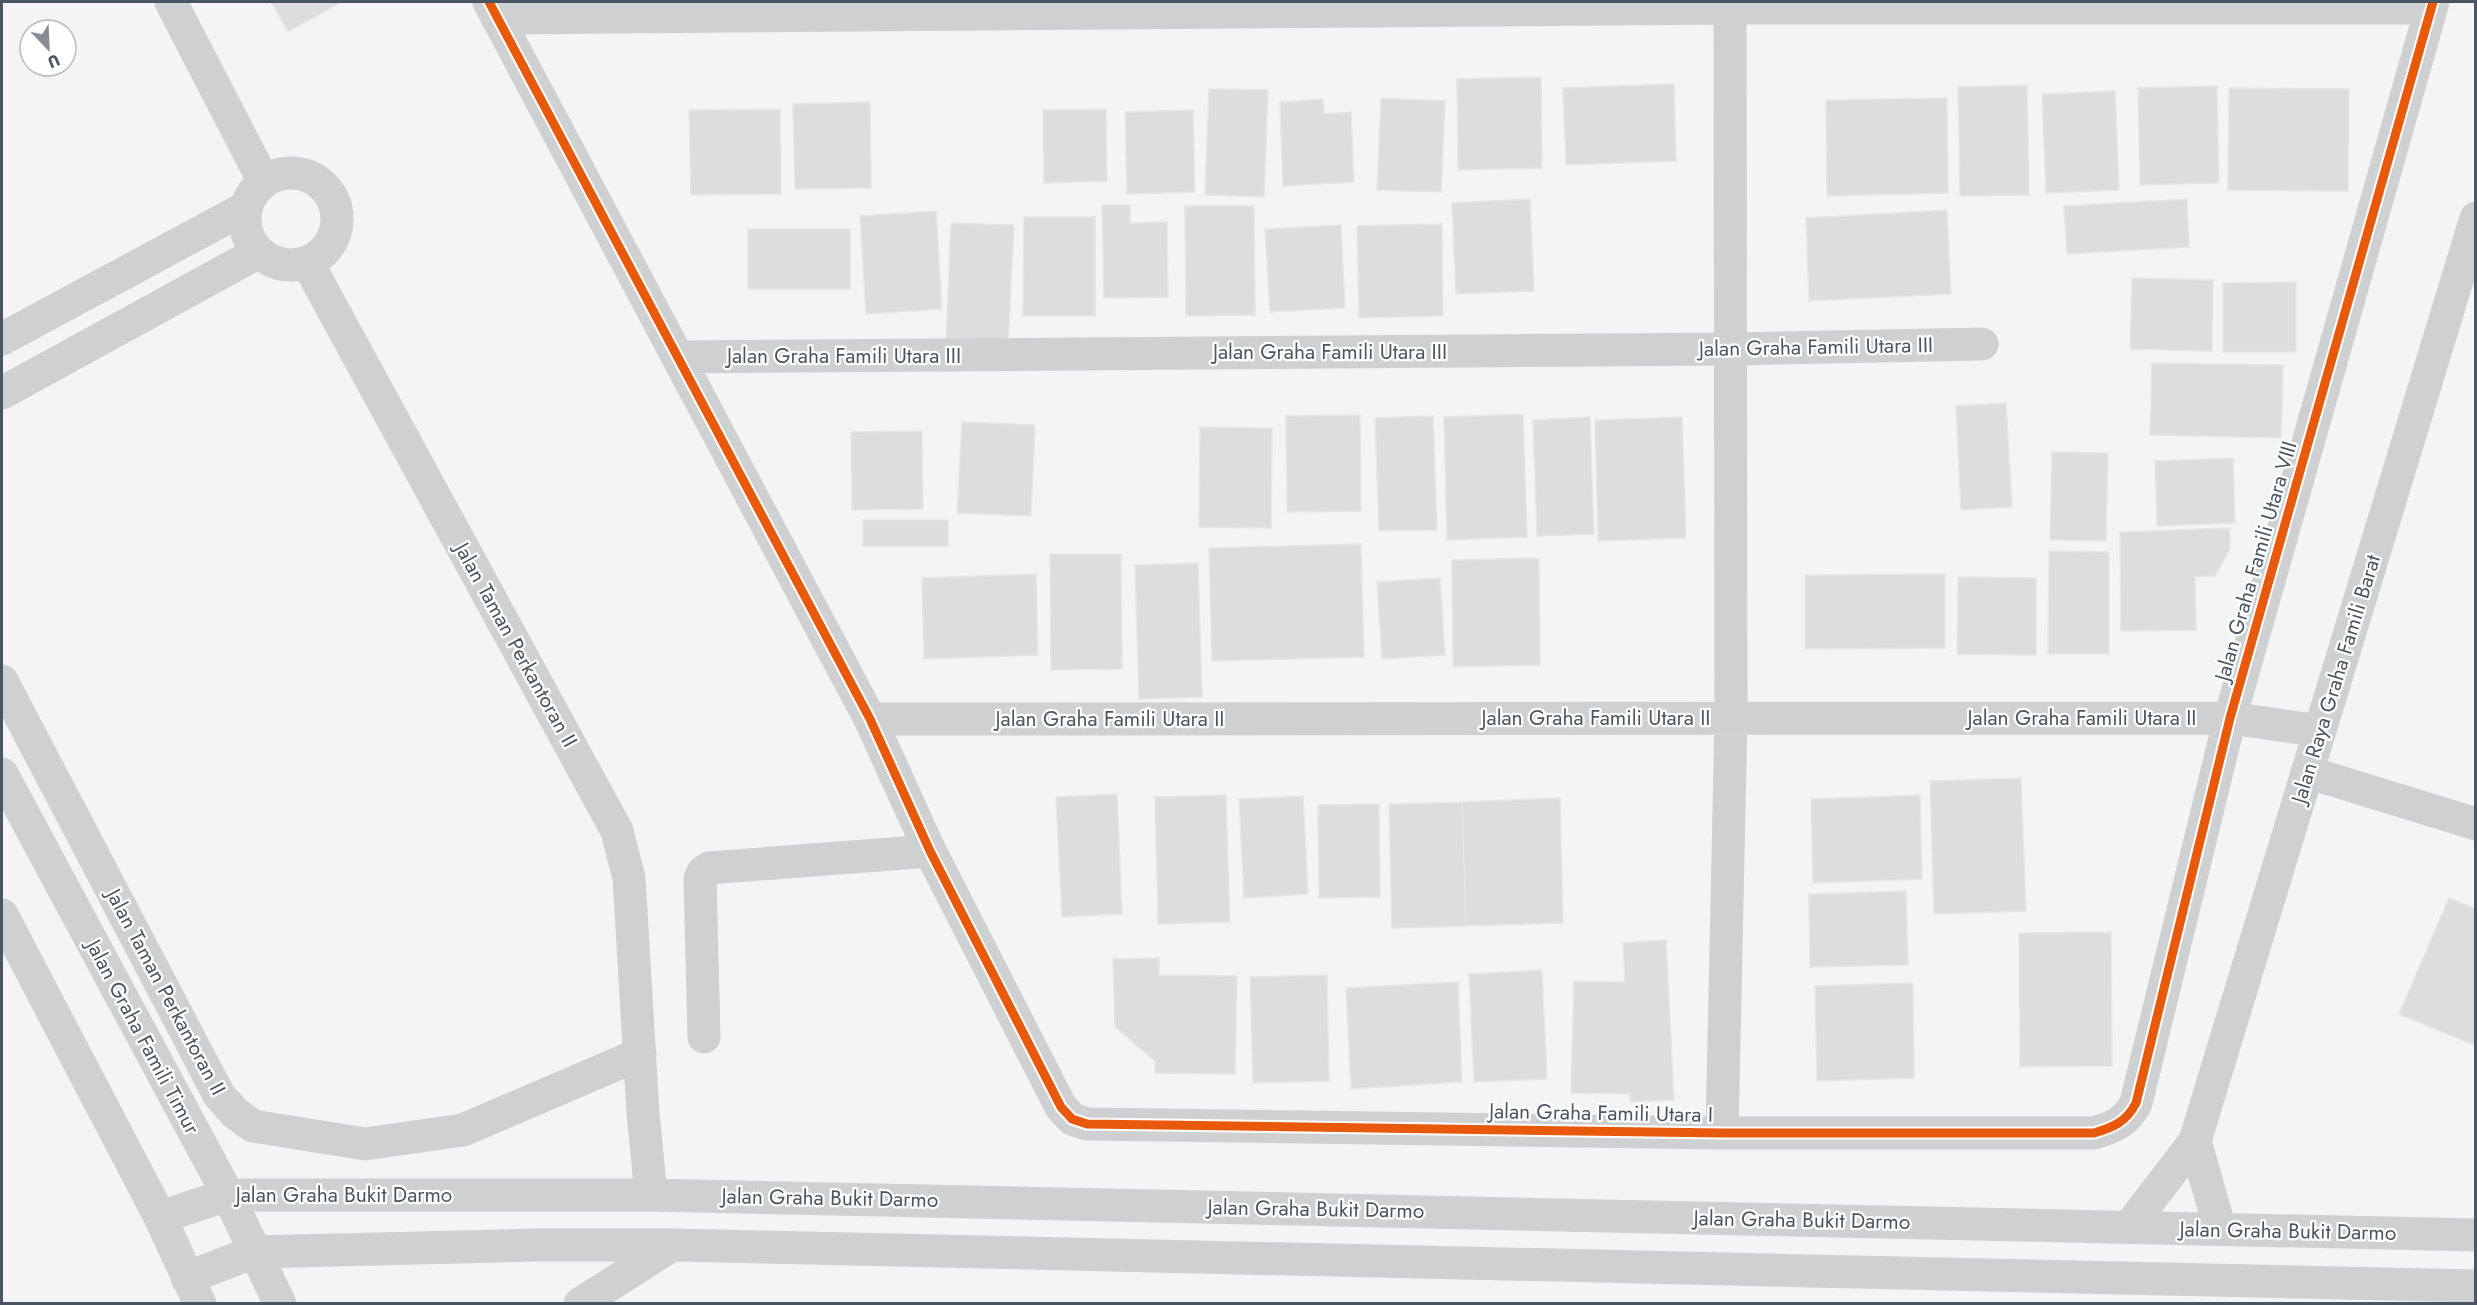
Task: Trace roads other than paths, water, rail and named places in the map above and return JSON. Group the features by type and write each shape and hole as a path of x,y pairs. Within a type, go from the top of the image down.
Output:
{"street":[{"path":"2,339 256,194 282,174 302,174 320,182 333,197 338,216 334,236 324,252 307,262 290,265 274,261 259,252 249,238 245,222 256,194 171,2"},
{"path":"704,1037 700,879 703,872 710,868 930,851 870,719 493,10 1730,5 2432,5"},
{"path":"1722,1133 1731,718 1730,5"},
{"name":"Jalan Graha Famili Utara VIII","path":"2115,1126 2129,1116 2136,1103 2230,718 2432,5"},
{"name":"Jalan Raya Graha Famili Barat","path":"2129,1227 2195,1141 2475,218"},
{"path":"2,393 259,252"},
{"name":"Jalan Taman Perkantoran II","path":"307,262 617,831 629,878 651,1195"},
{"name":"Jalan Graha Famili Utara III","path":"678,357 1732,349 1982,344"},
{"name":"Jalan Taman Perkantoran II","path":"2,681 219,1095 235,1113 253,1126 365,1144 463,1130 640,1054"},
{"name":"Jalan Graha Famili Utara II","path":"870,719 2230,718 2320,731"},
{"path":"2307,772 2475,824"},
{"name":"Jalan Graha Famili Timur","path":"2,774 228,1195 280,1304"},
{"name":"Jalan Graha Famili Utara I","path":"930,851 1061,1107 1072,1119 1086,1124 1722,1133 2094,1132 2115,1126"},
{"path":"2,915 160,1217 194,1291 254,1252 438,1247 672,1245 2101,1290 2475,1286"},
{"path":"2195,1141 2220,1229"},
{"path":"436,1194 438,1247"},
{"name":"Jalan Graha Bukit Darmo","path":"160,1217 228,1195 651,1195 2475,1235"},
{"path":"580,1304 672,1245"}]}
